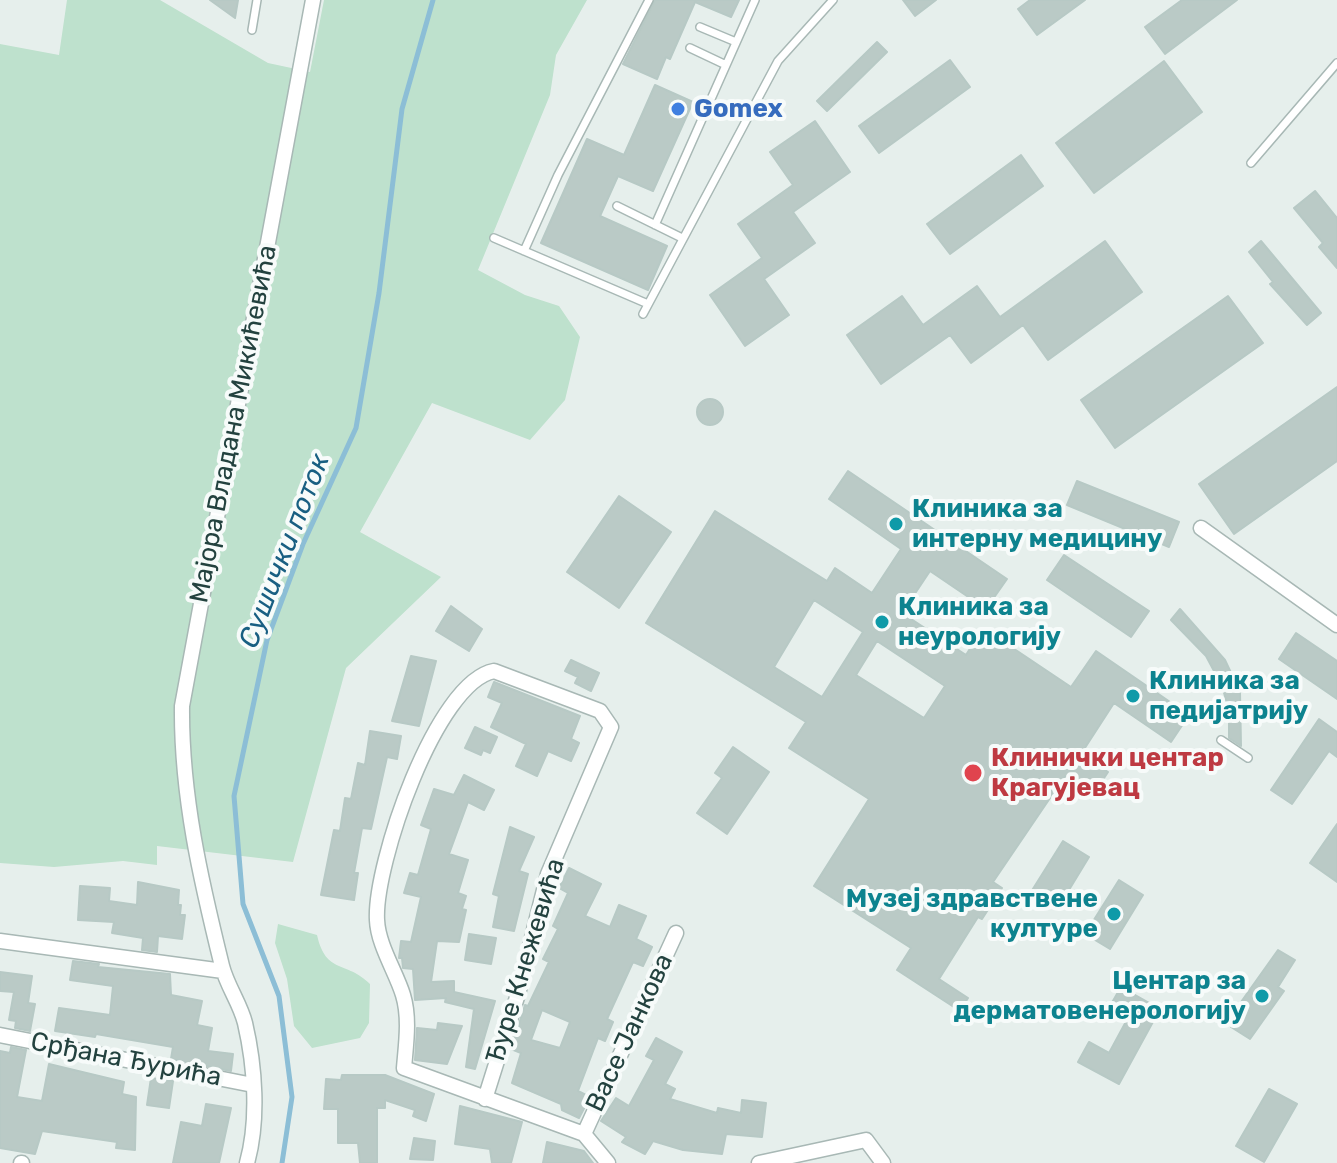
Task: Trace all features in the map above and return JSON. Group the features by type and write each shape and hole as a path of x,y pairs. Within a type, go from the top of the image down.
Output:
{"street":[{"name":"Мајора Владана Микићевића","path":"247,1163 253,1126 253,1085 245,1021 223,971 196,849 184,782 182,706 313,0"},
{"path":"1201,528 1337,625"},
{"name":"Ђуре Кнежевића","path":"494,671 600,711 611,727 548,874 518,994 485,1099 404,1068 407,1020 404,997 377,923 379,893 389,844 413,770 470,682 494,671"},
{"name":"Васе Јанкова","path":"584,1134 676,933"},
{"path":"0,941 223,971"},
{"name":"Срђана Ђурића","path":"0,1035 253,1085"},
{"path":"485,1099 584,1134 608,1163"},
{"path":"759,1163 866,1140 883,1163"}],"lane":[{"path":"252,30 257,0"},
{"path":"524,251 558,175 649,0"},
{"path":"655,225 755,0"},
{"path":"643,314 778,61 833,0"},
{"path":"700,27 736,42"},
{"path":"690,48 726,65"},
{"path":"1251,163 1337,63"},
{"path":"617,206 682,238"},
{"path":"494,238 648,304"},
{"path":"1221,740 1248,758"}],"green space":[{"path":"67,0 160,0 268,63 310,72 324,0 587,0 556,55 550,95 478,270 525,295 559,306 580,337 565,400 530,440 432,403 360,532 441,577 346,668 293,862 157,846 157,865 123,861 54,867 0,863 0,44 59,55"},
{"path":"278,924 317,935 321,948 331,962 370,984 369,1023 360,1038 312,1048 294,1026 287,979 275,943"}],"building":[{"path":"210,0 238,0 235,18"},
{"path":"655,0 739,0 731,17 695,2 670,59 666,57 657,79 623,64"},
{"path":"903,0 936,0 915,16"},
{"path":"1030,0 1085,0 1037,35 1018,9"},
{"path":"1182,0 1237,0 1165,54 1145,27"},
{"path":"877,42 887,52 827,111 817,101"},
{"path":"950,60 970,87 879,153 859,126"},
{"path":"1164,61 1202,112 1094,193 1056,143"},
{"path":"655,85 693,102 653,191 618,176 600,216 667,246 648,290 541,243 587,139 624,155"},
{"path":"815,121 850,172 793,212 815,243 764,279 789,315 745,346 710,295 762,258 738,224 793,185 770,152"},
{"path":"1021,155 1043,186 950,254 927,224"},
{"path":"1315,191 1337,218 1337,268 1319,247 1323,243 1294,208"},
{"path":"1105,241 1142,292 1048,360 1023,325 971,363 950,335 881,384 847,335 902,296 923,325 977,286 1000,317"},
{"path":"1261,241 1321,313 1307,325 1270,284 1273,282 1249,252"},
{"path":"1228,296 1263,343 1115,448 1081,400"},
{"path":"1337,387 1337,461 1234,534 1199,484"},
{"path":"710,399 719,403 723,412 719,421 710,425 701,421 697,412 701,403"},
{"path":"848,471 1007,579 986,609 930,571 902,613 966,655 983,628 1071,687 1096,651 1189,715 1171,742 1114,703 1081,754 1108,772 1093,795 1065,776 993,882 1002,888 982,919 978,917 939,979 968,998 960,1011 897,970 911,948 814,886 869,799 789,748 806,722 646,623 715,511 827,581 835,568 872,593 901,549 829,499","holes":["814,600 863,632 822,697 774,667","877,641 945,686 924,718 856,675"]},
{"path":"1077,481 1179,522 1169,547 1067,505"},
{"path":"619,496 671,532 619,608 567,572"},
{"path":"1064,555 1149,611 1131,637 1047,580"},
{"path":"451,606 482,629 469,651 436,631"},
{"path":"1180,609 1225,660 1240,692 1241,746 1229,738 1229,710 1222,686 1206,656 1171,620"},
{"path":"1296,633 1337,661 1337,699 1279,659"},
{"path":"411,656 436,661 419,726 392,721"},
{"path":"571,660 599,673 591,691 575,683 578,677 565,671"},
{"path":"494,682 580,716 571,739 579,743 571,761 548,751 537,776 516,766 526,744 491,727 502,703 488,697"},
{"path":"1319,719 1337,732 1337,757 1329,751 1292,804 1271,790"},
{"path":"475,727 497,737 490,753 483,750 481,755 465,748"},
{"path":"370,731 401,736 397,759 387,757 371,829 362,828 354,873 358,873 354,900 321,895 334,830 340,831 345,798 351,799 358,763 365,765"},
{"path":"733,747 769,772 727,834 697,813 722,778 715,773"},
{"path":"464,775 494,790 484,810 468,802 449,854 468,860 458,893 466,896 462,909 466,910 459,942 437,941 431,982 454,981 454,992 495,1001 475,1069 466,1067 474,1009 445,1002 446,998 415,1000 413,969 403,968 402,958 399,958 401,941 411,942 421,897 404,893 410,873 418,875 431,829 421,825 434,789 454,795"},
{"path":"1337,824 1337,882 1310,863"},
{"path":"510,827 534,837 519,871 528,874 514,931 493,927 499,896 493,894"},
{"path":"1063,841 1089,857 1058,908 1031,892"},
{"path":"569,868 601,884 585,916 610,927 619,905 646,916 636,939 652,947 643,966 633,962 607,1019 613,1022 605,1041 598,1038 578,1091 590,1097 579,1118 562,1110 561,1104 512,1083 521,1053 511,1049 525,1005 528,1006 549,962 543,959 558,929 553,926 568,893 559,888","holes":["542,1010 570,1022 560,1048 531,1040"]},
{"name":"Музеј здравствене културе","path":"1119,880 1143,895 1110,949 1085,934"},
{"path":"138,882 179,890 180,915 185,915 182,939 158,936 157,952 142,950 143,938 112,933 114,922 78,920 80,886 110,888 109,901 137,905"},
{"path":"469,934 496,938 491,964 465,960"},
{"name":"Центар за дерматовенерологију","path":"1278,950 1295,960 1278,987 1284,991 1250,1039 1231,1027 1245,1004 1241,1002"},
{"path":"73,961 99,964 98,967 170,974 171,995 202,1001 197,1025 212,1028 208,1051 233,1054 231,1071 171,1059 173,1047 96,1034 95,1037 55,1031 59,1008 110,1015 113,986 70,980"},
{"path":"0,972 32,976 28,1003 35,1004 30,1031 15,1028 16,1021 9,1020 14,992 0,991"},
{"path":"1121,987 1160,1009 1119,1084 1078,1062 1089,1042 1109,1053 1129,1016 1110,1006"},
{"path":"438,1023 462,1026 447,1064 415,1060 417,1028 437,1030"},
{"path":"656,1038 682,1052 665,1084 675,1089 670,1099 717,1113 718,1108 741,1113 742,1100 766,1103 762,1137 726,1134 722,1154 683,1150 653,1141 645,1154 622,1142 626,1137 601,1121 616,1098 629,1106 654,1060 646,1056"},
{"path":"11,1047 26,1050 17,1097 42,1101 49,1064 124,1082 122,1094 136,1097 135,1150 116,1148 117,1142 42,1131 35,1154 0,1148 0,1051 10,1053"},
{"path":"342,1075 385,1075 434,1094 426,1121 413,1116 415,1110 385,1100 385,1108 377,1108 377,1163 360,1163 358,1143 338,1143 338,1109 324,1109 326,1079 341,1080"},
{"path":"151,1078 173,1081 169,1108 147,1105"},
{"path":"1269,1089 1297,1104 1264,1162 1236,1146"},
{"path":"206,1104 231,1108 219,1163 173,1163 181,1122 202,1126"},
{"path":"460,1106 522,1122 511,1163 492,1163 490,1149 455,1144"},
{"path":"414,1138 435,1141 433,1160 410,1159"},
{"path":"547,1142 584,1151 593,1163 543,1163"}],"waterway":[{"name":"Сушички поток","path":"282,1163 292,1097 279,996 243,904 234,796 267,640 303,544 356,428 379,293 402,109 433,0"}],"place":[{"name":"Gomex","path":"678,109"},
{"name":"Клиника за интерну медицину","path":"896,524"},
{"name":"Клиника за неурологију","path":"882,622"},
{"name":"Клиника за педијатрију","path":"1133,696"},
{"name":"Клинички центар Крагујевац","path":"973,773"},
{"name":"Музеј здравствене културе","path":"1114,914"},
{"name":"Центар за дерматовенерологију","path":"1262,996"}]}
